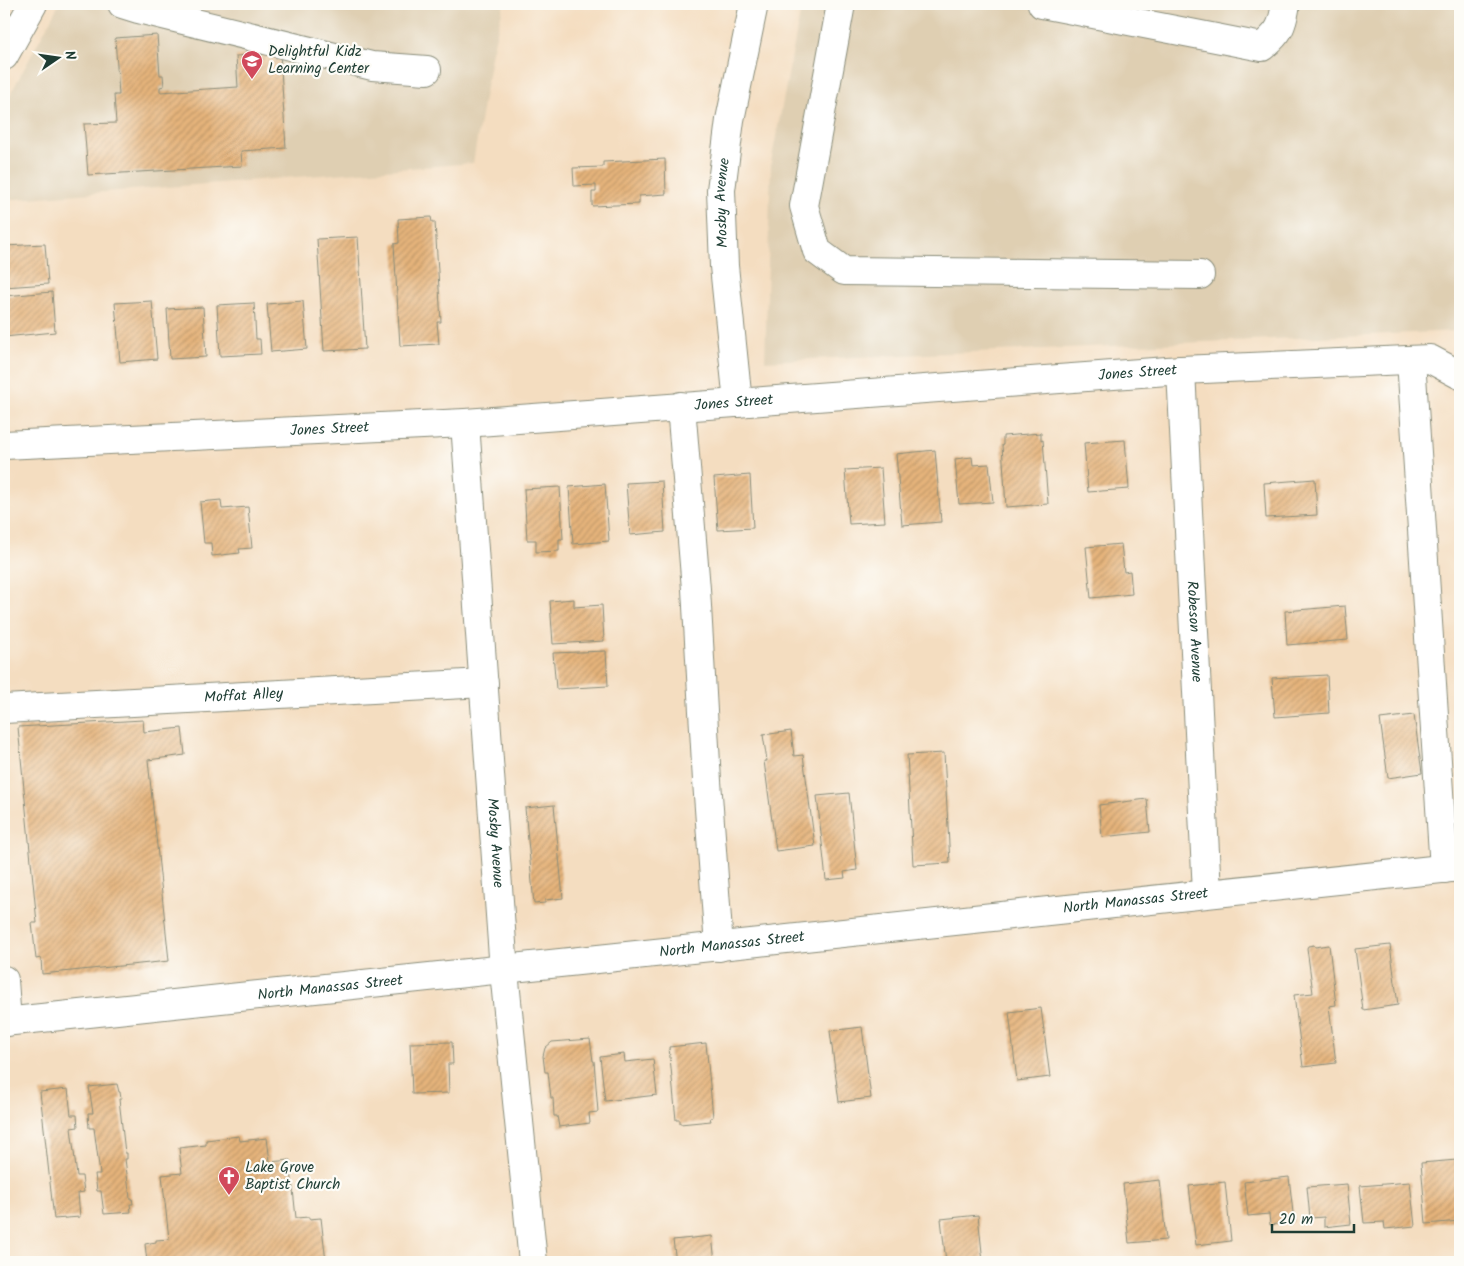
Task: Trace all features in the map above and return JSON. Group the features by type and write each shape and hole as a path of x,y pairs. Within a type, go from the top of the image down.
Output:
{"street":[{"path":"4,56 33,4"},
{"path":"122,4 372,66 427,70"},
{"name":"Mosby Avenue","path":"738,403 724,266 722,190 730,120 754,4"},
{"path":"841,4 804,206 817,251 844,271 1200,275"},
{"path":"1053,5 1262,46 1278,34 1286,4"},
{"name":"Jones Street","path":"4,445 465,423 1181,370 1430,359 1460,375"},
{"path":"1411,360 1452,868"},
{"name":"Robeson Avenue","path":"1181,370 1207,893"},
{"path":"681,406 696,589 706,772 719,947"},
{"name":"Mosby Avenue","path":"465,423 504,971 533,1262"},
{"name":"Moffat Alley","path":"4,708 484,682"},
{"name":"North Manassas Street","path":"6,1022 504,971 1207,893 1452,868"},
{"path":"4,980 6,1022"}],"shaded area":[{"name":"Delightful Kidz Learning Center","path":"59,4 504,4 492,51 473,163 4,200 4,106"},
{"path":"802,4 1460,4 1460,331 765,361 771,162"}],"building":[{"path":"157,35 160,75 163,75 164,86 160,87 160,92 238,87 236,56 280,53 286,148 241,151 242,166 88,175 84,124 116,123 114,95 119,95 115,38"},
{"path":"665,159 666,194 639,196 639,204 592,206 592,192 596,192 596,185 574,186 573,168 603,167 603,162"},
{"path":"431,217 432,222 435,222 441,322 437,322 439,344 400,346 394,244 399,243 398,219"},
{"path":"358,237 365,349 324,351 317,239"},
{"path":"45,244 48,284 4,287 4,246"},
{"path":"52,292 55,332 4,337 4,296"},
{"path":"152,301 157,359 120,362 115,303"},
{"path":"303,301 307,349 271,352 267,304"},
{"path":"254,303 256,339 260,339 261,354 220,356 217,305"},
{"path":"203,307 206,357 170,359 167,309"},
{"path":"4,351 6,351 8,387 4,387"},
{"path":"1041,433 1048,504 1006,507 1003,436"},
{"path":"1125,440 1129,489 1088,492 1084,443"},
{"path":"935,450 941,522 902,525 896,454"},
{"path":"972,457 973,465 989,464 993,502 959,504 955,459"},
{"path":"881,468 885,522 849,524 845,470"},
{"path":"750,475 753,528 718,530 714,478"},
{"path":"1315,479 1317,515 1266,518 1264,483"},
{"path":"662,481 665,532 630,535 626,483"},
{"path":"605,484 609,541 573,544 569,487"},
{"path":"560,487 563,539 559,539 559,551 536,552 536,540 527,540 524,489"},
{"path":"221,500 222,509 248,507 252,548 239,549 240,553 212,556 211,543 204,543 200,502"},
{"path":"1121,544 1124,572 1130,571 1132,594 1091,598 1086,547"},
{"path":"574,599 574,607 602,605 604,641 553,644 550,601"},
{"path":"1345,606 1348,640 1287,645 1285,611"},
{"path":"606,651 608,686 556,689 553,653"},
{"path":"1327,675 1329,713 1275,717 1272,678"},
{"path":"1414,715 1422,773 1388,778 1380,719"},
{"path":"143,720 144,732 182,728 185,755 148,760 169,961 42,974 41,958 36,959 32,923 37,923 18,727"},
{"path":"791,731 794,756 803,755 815,846 776,851 764,761 767,761 763,735"},
{"path":"944,753 950,863 913,865 907,755"},
{"path":"849,793 857,870 844,872 845,878 826,880 817,796"},
{"path":"1147,799 1150,832 1102,837 1099,805"},
{"path":"554,805 563,898 545,900 545,903 534,904 525,808"},
{"path":"1314,945 1315,947 1329,945 1336,1005 1329,1006 1336,1063 1303,1067 1294,995 1313,993 1307,948"},
{"path":"1390,945 1398,1005 1363,1010 1355,949"},
{"path":"1041,1008 1050,1077 1017,1081 1009,1012"},
{"path":"862,1027 871,1098 839,1102 830,1031"},
{"path":"590,1039 594,1061 598,1112 589,1113 590,1123 559,1127 557,1116 554,1116 548,1072 545,1072 543,1056 545,1048 552,1042"},
{"path":"452,1042 453,1064 448,1064 449,1093 412,1094 410,1043"},
{"path":"706,1043 713,1117 710,1118 711,1121 680,1124 680,1120 676,1120 669,1047"},
{"path":"624,1054 625,1062 653,1059 657,1095 605,1101 600,1057"},
{"path":"117,1084 121,1099 119,1099 125,1153 127,1153 127,1159 125,1159 130,1198 132,1198 133,1204 130,1204 131,1212 104,1214 101,1191 97,1191 95,1174 100,1174 94,1128 89,1128 88,1113 93,1113 89,1087"},
{"path":"68,1089 71,1115 77,1115 78,1127 71,1128 77,1176 82,1176 84,1192 78,1193 80,1217 54,1219 40,1092"},
{"name":"Lake Grove Baptist Church","path":"239,1136 240,1141 267,1138 270,1162 290,1160 296,1218 321,1218 326,1262 147,1262 145,1244 156,1242 156,1240 169,1239 162,1175 182,1173 179,1148 206,1145 206,1140"},
{"path":"1457,1160 1460,1221 1426,1224 1421,1163"},
{"path":"1289,1177 1294,1222 1270,1225 1269,1214 1248,1216 1244,1182"},
{"path":"1160,1180 1166,1240 1129,1243 1123,1184"},
{"path":"1225,1182 1231,1241 1196,1245 1189,1186"},
{"path":"1410,1182 1415,1226 1385,1229 1384,1222 1364,1223 1360,1186"},
{"path":"1347,1184 1351,1224 1324,1227 1324,1217 1310,1218 1307,1187"},
{"path":"978,1215 983,1262 946,1262 941,1219"},
{"path":"712,1236 715,1262 676,1262 673,1240"},
{"path":"638,1259 638,1262 618,1261"}],"place":[{"name":"Delightful Kidz Learning Center","path":"252,80"},
{"name":"Lake Grove Baptist Church","path":"229,1196"}]}
